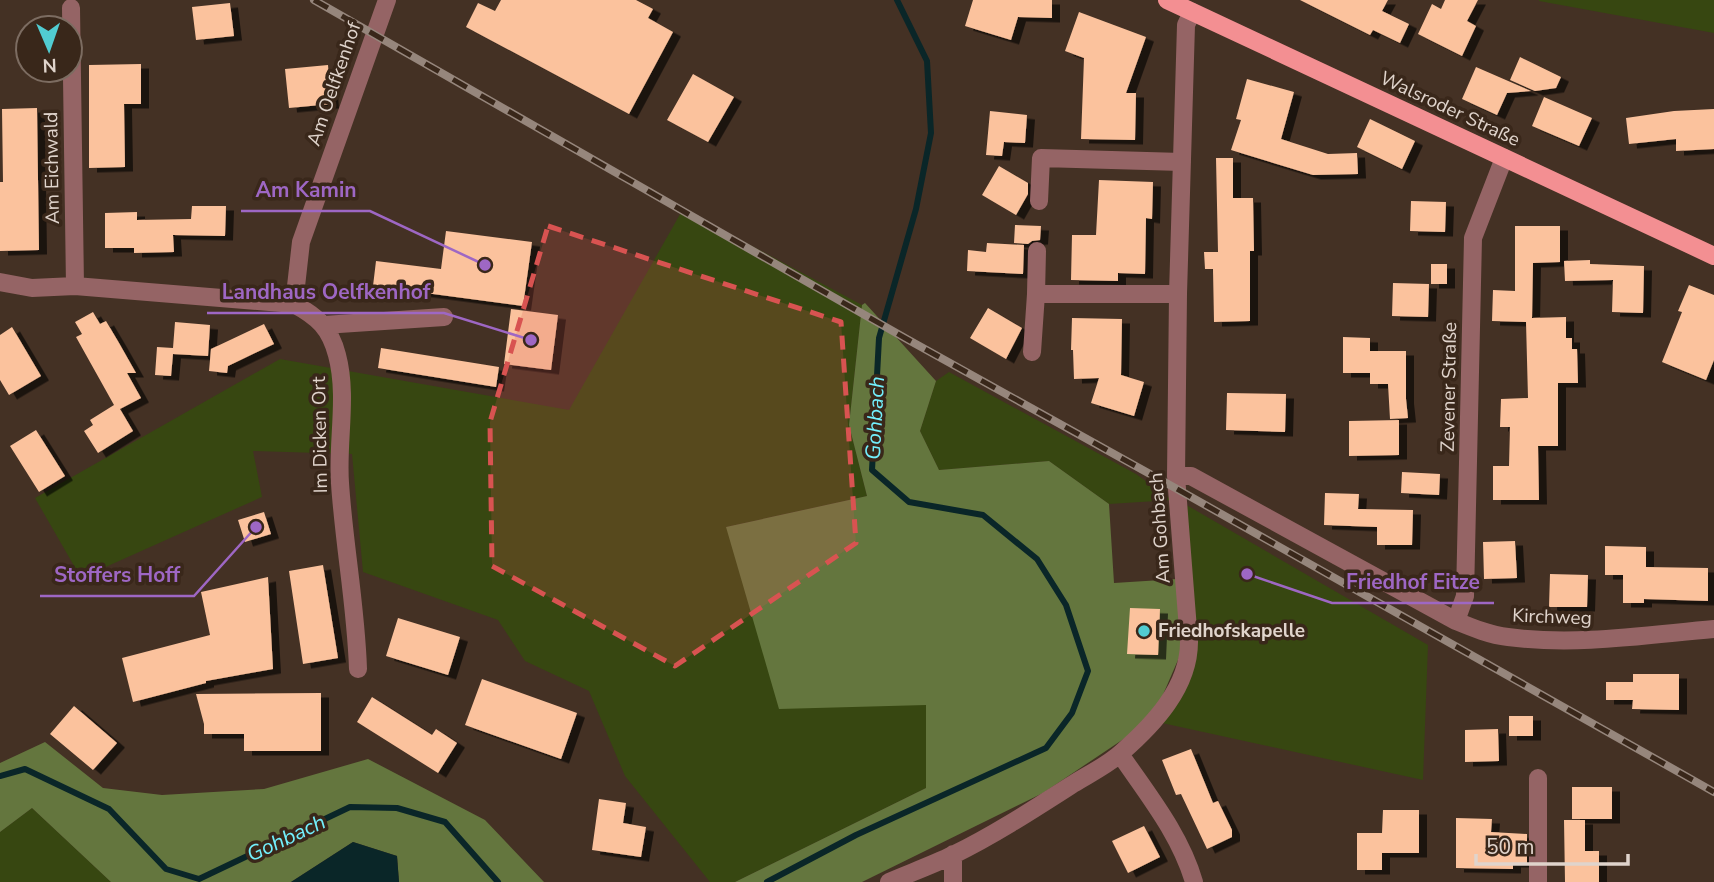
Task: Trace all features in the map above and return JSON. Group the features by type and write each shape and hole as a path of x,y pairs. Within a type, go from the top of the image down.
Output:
{"main road":[{"name":"Walsroder Straße","path":"1167,0 1714,256"}],"street":[{"name":"Am Oelfkenhof","path":"294,304 301,242 387,0"},
{"name":"Am Eichwald","path":"71,8 75,286"},
{"name":"Am Gohbach","path":"889,882 953,854 1048,800 1120,754 1151,723 1174,694 1185,674 1189,657 1176,476 1186,25 1192,12"},
{"path":"1039,201 1041,158 1182,162"},
{"name":"Zevener Straße","path":"1456,621 1465,596 1473,238 1504,158"},
{"path":"1032,352 1037,251"},
{"path":"0,282 33,288 75,286 294,304 324,325 444,317"},
{"path":"1036,294 1178,294"},
{"name":"Im Dicken Ort","path":"324,325 337,355 342,379 339,481 357,626 358,669"},
{"name":"Kirchweg","path":"1176,476 1191,476 1456,621 1506,637 1601,639 1714,629"},
{"path":"1120,754 1167,822 1188,859 1194,882"},
{"path":"1538,778 1538,882"},
{"path":"953,854 953,882"}],"highlighted area":[{"path":"548,226 841,322 856,543 675,666 492,566 490,422"}],"green space":[{"path":"1714,0 1714,33 1539,1"},
{"path":"683,209 862,305 849,425 867,496 726,527 926,705 926,788 735,882 710,882 625,776 589,691 525,661 498,620 363,572 352,454 253,451 262,497 81,578 35,498 280,359 569,410"},
{"path":"865,303 936,381 920,431 939,470 1049,461 1109,504 1114,583 1177,579 1181,653 1152,720 1043,793 862,882 735,882 926,788 926,705 779,709 726,527 867,496 849,425 862,305"},
{"path":"949,372 1136,474 1172,500 1109,504 1049,461 939,470 920,431 936,381"},
{"path":"1183,503 1428,645 1423,780 1162,723 1185,687"},
{"path":"45,742 103,788 162,795 264,789 368,759 485,820 544,882 399,882 397,856 353,842 291,882 111,882 32,808 0,832 0,763"},
{"path":"32,808 111,882 0,882 0,832"}],"water":[{"path":"353,842 397,856 399,882 291,882"}],"building":[{"path":"501,0 636,0 653,9 648,18 673,32 629,114 466,27 478,3 495,11"},
{"path":"973,0 1052,0 1052,18 1018,17 1011,40 965,26"},
{"path":"1300,0 1388,0 1382,11 1409,24 1400,43 1373,30 1370,35"},
{"path":"1445,0 1478,0 1467,21 1476,26 1462,56 1418,34 1432,4 1441,9"},
{"path":"230,3 234,36 196,40 192,7"},
{"path":"1079,12 1146,37 1126,93 1136,93 1135,140 1081,139 1084,58 1065,51"},
{"path":"1520,57 1561,77 1556,88 1535,91 1510,80"},
{"path":"141,64 141,104 124,104 125,167 89,168 89,65"},
{"path":"328,65 331,104 289,108 285,69"},
{"path":"1476,67 1531,91 1507,93 1497,115 1462,99"},
{"path":"693,74 734,97 708,142 667,120"},
{"path":"1247,79 1294,92 1281,139 1328,154 1357,153 1358,174 1313,175 1231,150 1241,120 1236,119"},
{"path":"1544,97 1592,118 1579,146 1532,126"},
{"path":"37,108 39,250 0,251 2,109"},
{"path":"1714,109 1714,149 1676,151 1676,139 1629,144 1626,118"},
{"path":"990,111 1027,115 1025,143 1004,142 1002,156 986,155"},
{"path":"1370,119 1415,141 1402,169 1357,147"},
{"path":"1216,158 1233,158 1233,198 1253,198 1254,251 1250,251 1250,321 1214,322 1213,269 1205,269 1204,252 1218,252"},
{"path":"999,166 1028,183 1028,194 1016,215 982,195"},
{"path":"1099,180 1153,182 1152,219 1146,218 1145,274 1118,273 1118,281 1071,280 1072,235 1096,235"},
{"path":"1411,201 1446,202 1445,232 1410,231"},
{"path":"192,206 226,206 225,236 173,235 174,252 134,253 134,248 105,248 105,213 137,212 137,220 191,219"},
{"path":"1015,225 1041,226 1040,240 1028,244 1014,243"},
{"path":"1515,226 1560,226 1560,262 1533,263 1532,318 1566,317 1566,338 1572,338 1572,349 1577,349 1578,383 1558,383 1558,446 1538,446 1539,500 1493,500 1493,466 1509,466 1510,427 1500,427 1501,399 1528,398 1526,322 1492,321 1493,290 1515,291"},
{"path":"446,231 532,242 523,306 373,286 376,261 441,269"},
{"path":"987,243 1024,245 1023,274 967,271 968,250 986,252"},
{"path":"1590,260 1590,264 1644,266 1643,313 1612,312 1613,280 1565,281 1564,261"},
{"path":"1431,264 1447,264 1447,284 1431,284"},
{"path":"1393,283 1429,284 1428,317 1392,316"},
{"path":"1689,285 1714,295 1714,360 1706,380 1662,362 1682,312 1678,311"},
{"path":"988,308 1022,328 1006,359 970,338"},
{"path":"511,309 558,315 551,370 504,364"},
{"path":"93,312 100,324 106,321 136,373 127,373 141,398 120,409 133,431 98,453 84,431 93,425 90,420 114,405 76,337 82,334 75,322"},
{"path":"1072,318 1122,319 1121,375 1144,382 1134,416 1091,403 1099,378 1074,379"},
{"path":"175,322 210,325 208,356 173,354 171,376 155,375 157,347 173,348"},
{"path":"264,324 274,344 228,366 227,373 209,371 211,349"},
{"path":"12,327 41,376 9,395 0,380 0,335"},
{"path":"1343,337 1370,338 1370,351 1406,351 1408,418 1390,419 1388,384 1370,384 1370,373 1343,373"},
{"path":"381,348 499,367 496,387 378,368"},
{"path":"1227,393 1286,394 1285,432 1226,430"},
{"path":"1399,420 1399,455 1349,456 1349,421"},
{"path":"36,430 65,476 39,492 10,446"},
{"path":"1402,472 1440,474 1439,495 1401,493"},
{"path":"1325,493 1359,494 1358,509 1413,510 1412,545 1377,545 1377,527 1324,525"},
{"path":"264,512 271,534 245,542 238,520"},
{"path":"1515,541 1517,578 1484,579 1483,542"},
{"path":"1605,546 1646,547 1646,567 1708,568 1708,601 1644,599 1644,603 1623,603 1623,575 1605,575"},
{"path":"323,565 338,658 303,664 289,571"},
{"path":"1550,574 1588,575 1587,607 1549,607"},
{"path":"268,577 273,669 206,681 133,702 122,658 210,635 201,592"},
{"name":"Friedhofskapelle","path":"1130,608 1160,609 1158,655 1127,654"},
{"path":"398,618 460,637 448,675 386,656"},
{"path":"1633,674 1679,674 1679,710 1632,709 1633,700 1606,700 1606,682 1633,682"},
{"path":"482,679 577,713 561,759 465,725"},
{"path":"321,693 321,751 244,751 244,734 204,734 196,694"},
{"path":"372,697 432,735 436,729 457,743 438,773 357,722"},
{"path":"74,706 117,743 93,770 50,734"},
{"path":"1509,716 1533,716 1533,736 1509,736"},
{"path":"1498,729 1499,761 1465,762 1465,730"},
{"path":"1191,749 1213,803 1218,801 1232,830 1232,837 1207,849 1181,794 1176,795 1162,760"},
{"path":"1572,787 1612,787 1612,819 1572,819"},
{"path":"599,799 626,803 623,823 646,827 641,857 592,850"},
{"path":"1383,810 1419,810 1419,853 1382,853 1382,870 1357,870 1357,833 1382,833"},
{"path":"1456,818 1492,819 1491,832 1527,834 1527,863 1513,863 1513,869 1456,868"},
{"path":"1564,820 1585,820 1585,851 1599,851 1599,882 1565,882"},
{"path":"1144,826 1160,857 1128,873 1112,841"}],"waterway":[{"name":"Gohbach","path":"767,882 856,835 1046,748 1072,713 1088,671 1066,605 1037,559 983,515 909,502 872,470 879,338 916,209 931,133 927,61 897,0"},
{"name":"Gohbach","path":"0,776 25,769 109,809 166,869 199,879 350,807 397,808 445,822 498,882"}],"railway":[{"path":"314,0 905,338 1714,792"}],"place":[{"name":"Am Kamin","path":"485,265"},
{"name":"Landhaus Oelfkenhof","path":"531,340"},
{"name":"Stoffers Hoff","path":"256,527"},
{"name":"Friedhof Eitze","path":"1247,574"},
{"name":"Friedhofskapelle","path":"1144,631"}]}
